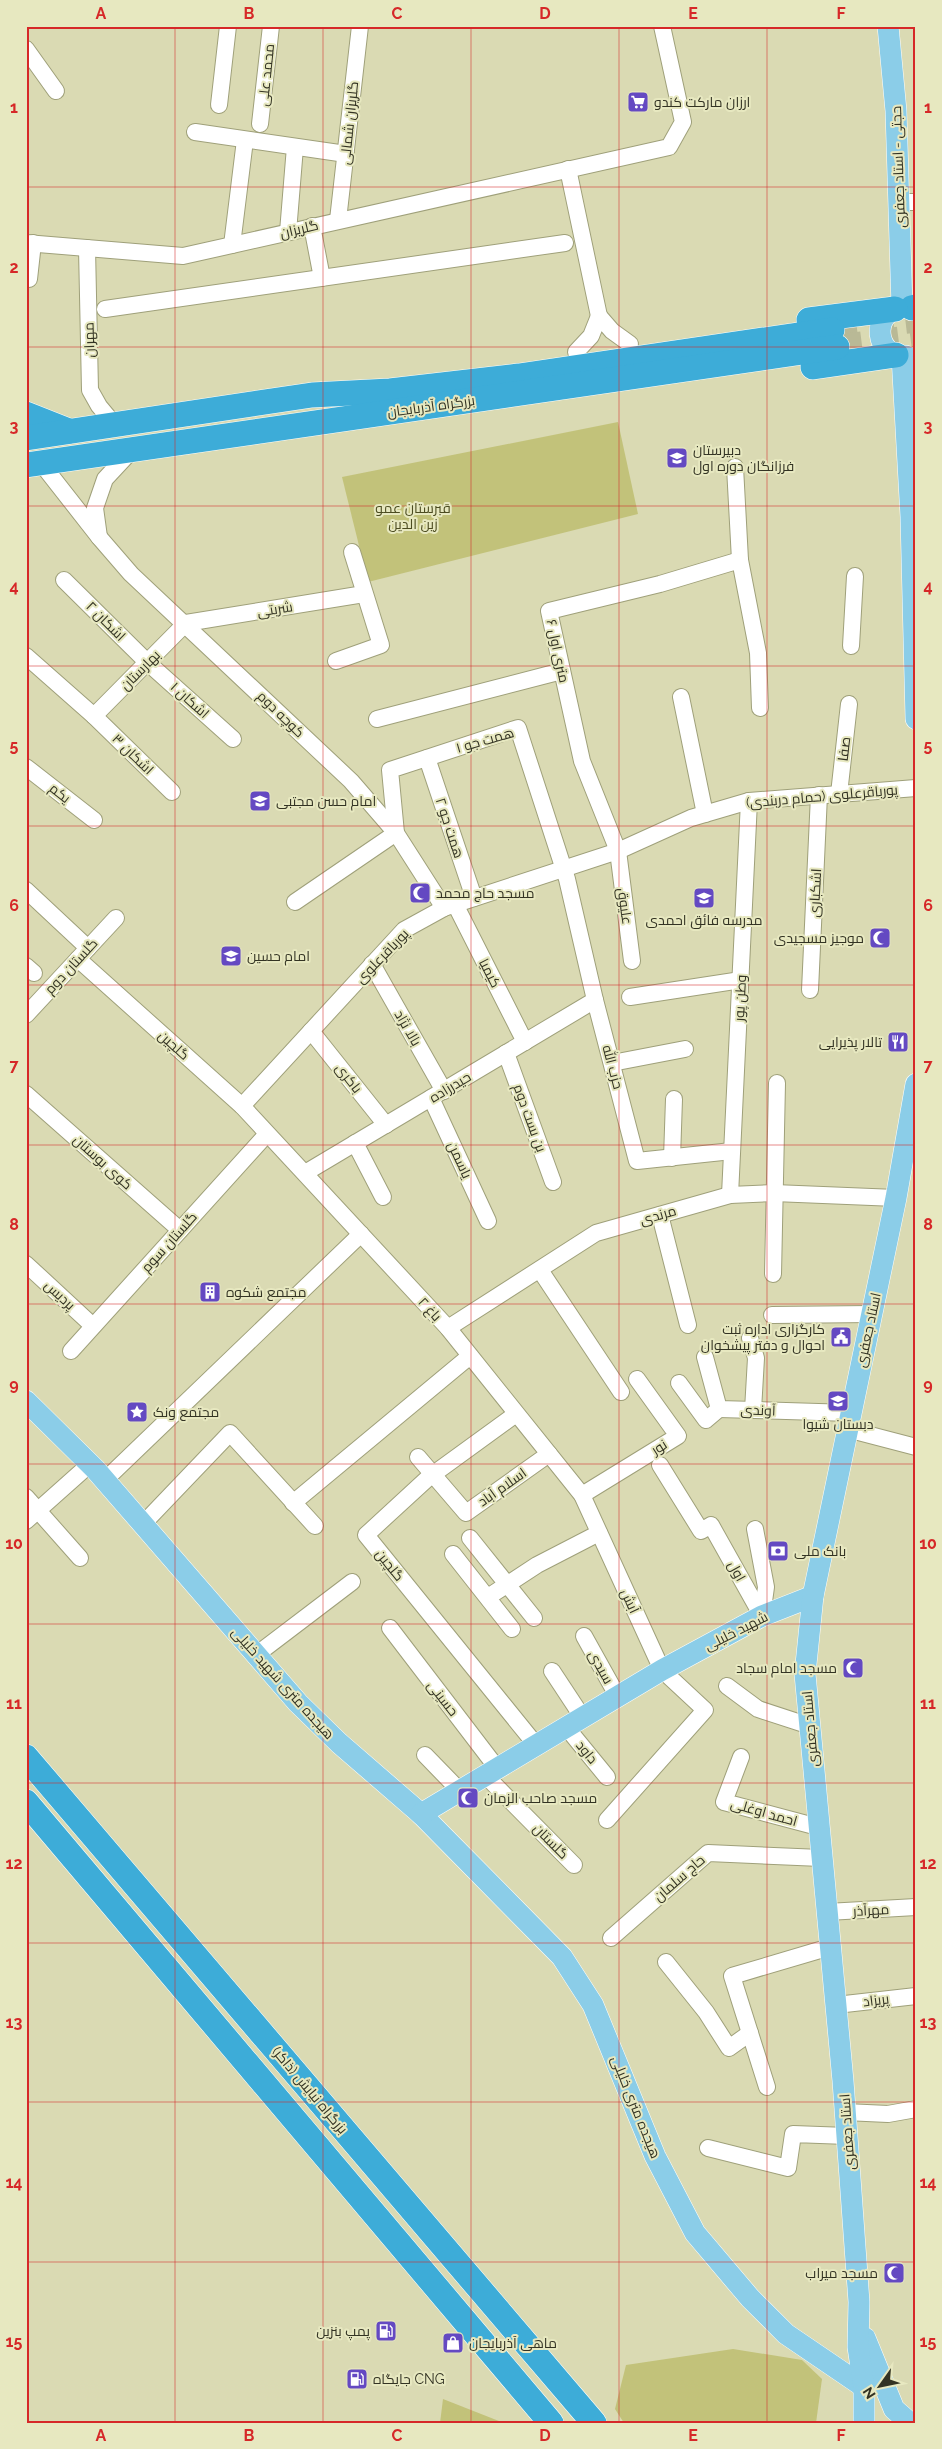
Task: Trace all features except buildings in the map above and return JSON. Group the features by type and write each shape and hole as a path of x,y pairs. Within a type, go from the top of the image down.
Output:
{"highway":[{"path":"833,340 908,308"},
{"path":"312,396 382,380 630,344 833,340 907,355"},
{"name":"بزرگراه آذربایجان","path":"26,438 312,396 390,391 833,340"},
{"name":"بزرگراه آذربایجان","path":"31,467 833,340"},
{"path":"26,414 69,431"},
{"name":"بزرگراه نیایش (ذاکر)","path":"26,1757 594,2423"},
{"path":"26,1802 550,2423"}],"main road":[{"name":"حجتی - استاد جعفری","path":"888,26 896,111 908,202 908,308"},
{"path":"908,308 883,318 879,332 884,346 907,355 916,719"},
{"name":"استاد جعفری","path":"864,2423 864,2387 858,2347 859,2302 847,2136 805,1674 813,1596 912,1125 916,1084"},
{"name":"هیجده متری شهید خلیلی","path":"26,1401 105,1480 298,1702 338,1743 421,1814"},
{"name":"شهید خلیلی","path":"662,1670 762,1616 813,1596"},
{"path":"421,1814 662,1670"},
{"name":"هیجده متری خلیلی","path":"421,1814 556,1950 568,1965 594,2005 655,2156 695,2233 750,2298 786,2334 864,2387"},
{"path":"858,2322 900,2418"}],"street":[{"path":"219,105 228,26"},
{"name":"محمد علی","path":"260,124 271,26"},
{"name":"گلریزان شمالی","path":"338,220 360,26"},
{"name":"گلریزان","path":"29,243 183,256 669,147 683,122 662,26"},
{"path":"26,49 56,91"},
{"path":"195,132 346,154"},
{"path":"232,245 245,140"},
{"path":"288,232 295,147"},
{"path":"568,169 599,316 612,331 630,344"},
{"path":"312,226 322,278"},
{"path":"29,243 29,279"},
{"path":"105,309 565,243"},
{"name":"مهران","path":"87,248 90,390 99,406 114,424"},
{"path":"576,352 591,336 599,316"},
{"path":"99,537 94,508 105,479 132,450"},
{"name":"کوچه دوم","path":"31,467 99,537 131,574 186,623 351,781 396,833 449,906"},
{"path":"735,467 740,560 758,653 760,708"},
{"path":"336,661 381,645 352,552"},
{"name":"۶ متری اول","path":"618,850 582,761 549,611 660,584 740,560"},
{"path":"852,646 855,576"},
{"name":"اشکان ۲","path":"64,580 147,662"},
{"name":"شربتی","path":"186,623 364,594"},
{"name":"بهارستان","path":"94,716 186,623"},
{"name":"اشکان ۳","path":"26,656 94,716 172,792"},
{"name":"اشکان ۱","path":"147,662 233,739"},
{"path":"377,719 562,671"},
{"path":"681,697 706,814"},
{"name":"صفا","path":"839,794 849,704"},
{"name":"همت جو ۱","path":"396,833 390,770 518,728 565,874"},
{"name":"همت جو ۲","path":"427,758 474,898"},
{"name":"یکم","path":"26,767 94,820"},
{"name":"پورباقرعلوی (حمام دربندی)","path":"565,874 706,814 749,801 916,788"},
{"name":"اشکباری","path":"810,990 819,795"},
{"name":"وطن پور","path":"730,1195 749,801"},
{"path":"295,902 396,833"},
{"name":"علیوق","path":"618,850 632,961"},
{"name":"پورباقرعلوی","path":"242,1106 404,930 449,906 565,874"},
{"name":"حزب الله","path":"565,874 595,1000 637,1161 732,1151"},
{"name":"گلچین","path":"26,890 83,954 242,1106 267,1134"},
{"name":"کیمیا","path":"449,906 525,1042"},
{"name":"گلستان دوم","path":"26,1015 116,918"},
{"name":"بالا نژاد","path":"372,964 437,1095"},
{"path":"630,997 740,980"},
{"name":"حیدرزاده","path":"305,1173 595,1000"},
{"name":"باکری","path":"311,1030 386,1125"},
{"path":"612,1063 685,1049"},
{"name":"بن بست دوم","path":"506,1054 553,1182"},
{"path":"773,1274 777,1083"},
{"name":"کوی بوستان","path":"26,1094 180,1230"},
{"name":"یاسمن","path":"437,1095 488,1222"},
{"path":"672,1158 674,1099"},
{"name":"گلستان سوم","path":"71,1351 267,1134"},
{"name":"باغ ۲","path":"267,1134 448,1328 582,1495"},
{"path":"355,1143 383,1197"},
{"name":"مرندی","path":"448,1328 596,1233 730,1195 774,1193 896,1198"},
{"path":"660,1215 688,1325"},
{"path":"105,1480 361,1234"},
{"name":"پردیس","path":"26,1264 93,1326"},
{"path":"540,1270 621,1392"},
{"path":"772,1315 872,1314"},
{"path":"750,1338 756,1358 752,1410"},
{"path":"293,1503 470,1356"},
{"path":"705,1356 719,1409"},
{"name":"نور","path":"582,1495 678,1436 638,1379"},
{"name":"آوندی","path":"679,1382 706,1420 719,1409 752,1410 849,1421 916,1447"},
{"name":"گلچین","path":"516,1414 432,1475 366,1535 536,1745"},
{"path":"143,1524 230,1433 314,1526"},
{"name":"اسلام آباد","path":"418,1457 466,1513 549,1454"},
{"path":"26,1521 90,1464"},
{"name":"اول","path":"660,1465 701,1531 712,1525 762,1616"},
{"name":"آبش","path":"582,1495 662,1670"},
{"path":"26,1497 80,1558"},
{"path":"755,1529 766,1587 762,1616"},
{"path":"488,1597 537,1565 599,1533"},
{"path":"470,1538 534,1618"},
{"path":"453,1554 512,1629"},
{"path":"256,1655 352,1582"},
{"name":"حسینی","path":"390,1628 491,1771"},
{"name":"سیدی","path":"584,1636 618,1697"},
{"path":"607,1820 705,1710 662,1670"},
{"name":"داود","path":"552,1671 575,1723 607,1777"},
{"path":"727,1686 758,1709 810,1726"},
{"path":"426,1755 459,1790"},
{"name":"احمد اوغلی","path":"741,1757 724,1802 818,1827"},
{"name":"گلستان","path":"491,1771 574,1865"},
{"name":"حاج سلمان","path":"610,1938 708,1853 821,1858"},
{"name":"مهرآذر","path":"827,1912 916,1907"},
{"path":"767,2087 732,1976 830,1948"},
{"path":"666,1962 706,2012 729,2048 750,2033"},
{"name":"پریزاد","path":"836,2005 916,1996"},
{"path":"845,2112 888,2114 916,2109"},
{"path":"708,2148 788,2168 793,2134 847,2136"}],"green space":[{"name":"قبرستان عمو زین الدین","path":"618,422 638,514 368,582 342,477"},
{"path":"733,2349 802,2360 822,2379 816,2423 624,2423 615,2409 626,2365"},
{"path":"443,2399 504,2423 440,2423"}],"tunnel":[{"path":"832,330 916,320"},
{"path":"837,347 916,337"}],"place":[{"name":"ارزان مارکت کندو","path":"638,102"},
{"name":"دبیرستان فرزانگان دوره اول","path":"677,458"},
{"name":"امام حسن مجتبی","path":"260,801"},
{"name":"مسجد حاج محمد","path":"420,893"},
{"name":"مدرسه فائق احمدی","path":"704,898"},
{"name":"موجیز مسجیدی","path":"880,938"},
{"name":"امام حسین","path":"231,956"},
{"name":"تالار پذیرایی","path":"898,1042"},
{"name":"مجتمع شکوه","path":"210,1292"},
{"name":"کارگزاری اداره ثبت احوال و دفتر پیشخوان","path":"841,1337"},
{"name":"دبستان شیوا","path":"838,1401"},
{"name":"مجتمع ونک","path":"137,1412"},
{"name":"بانک ملی","path":"778,1551"},
{"name":"مسجد امام سجاد","path":"853,1668"},
{"name":"مسجد صاحب الزمان","path":"468,1798"},
{"name":"مسجد میراب","path":"894,2273"},
{"name":"پمپ بنزین","path":"386,2331"},
{"name":"ماهی آذربایجان","path":"453,2343"},
{"name":"جایگاه CNG","path":"357,2379"}]}
